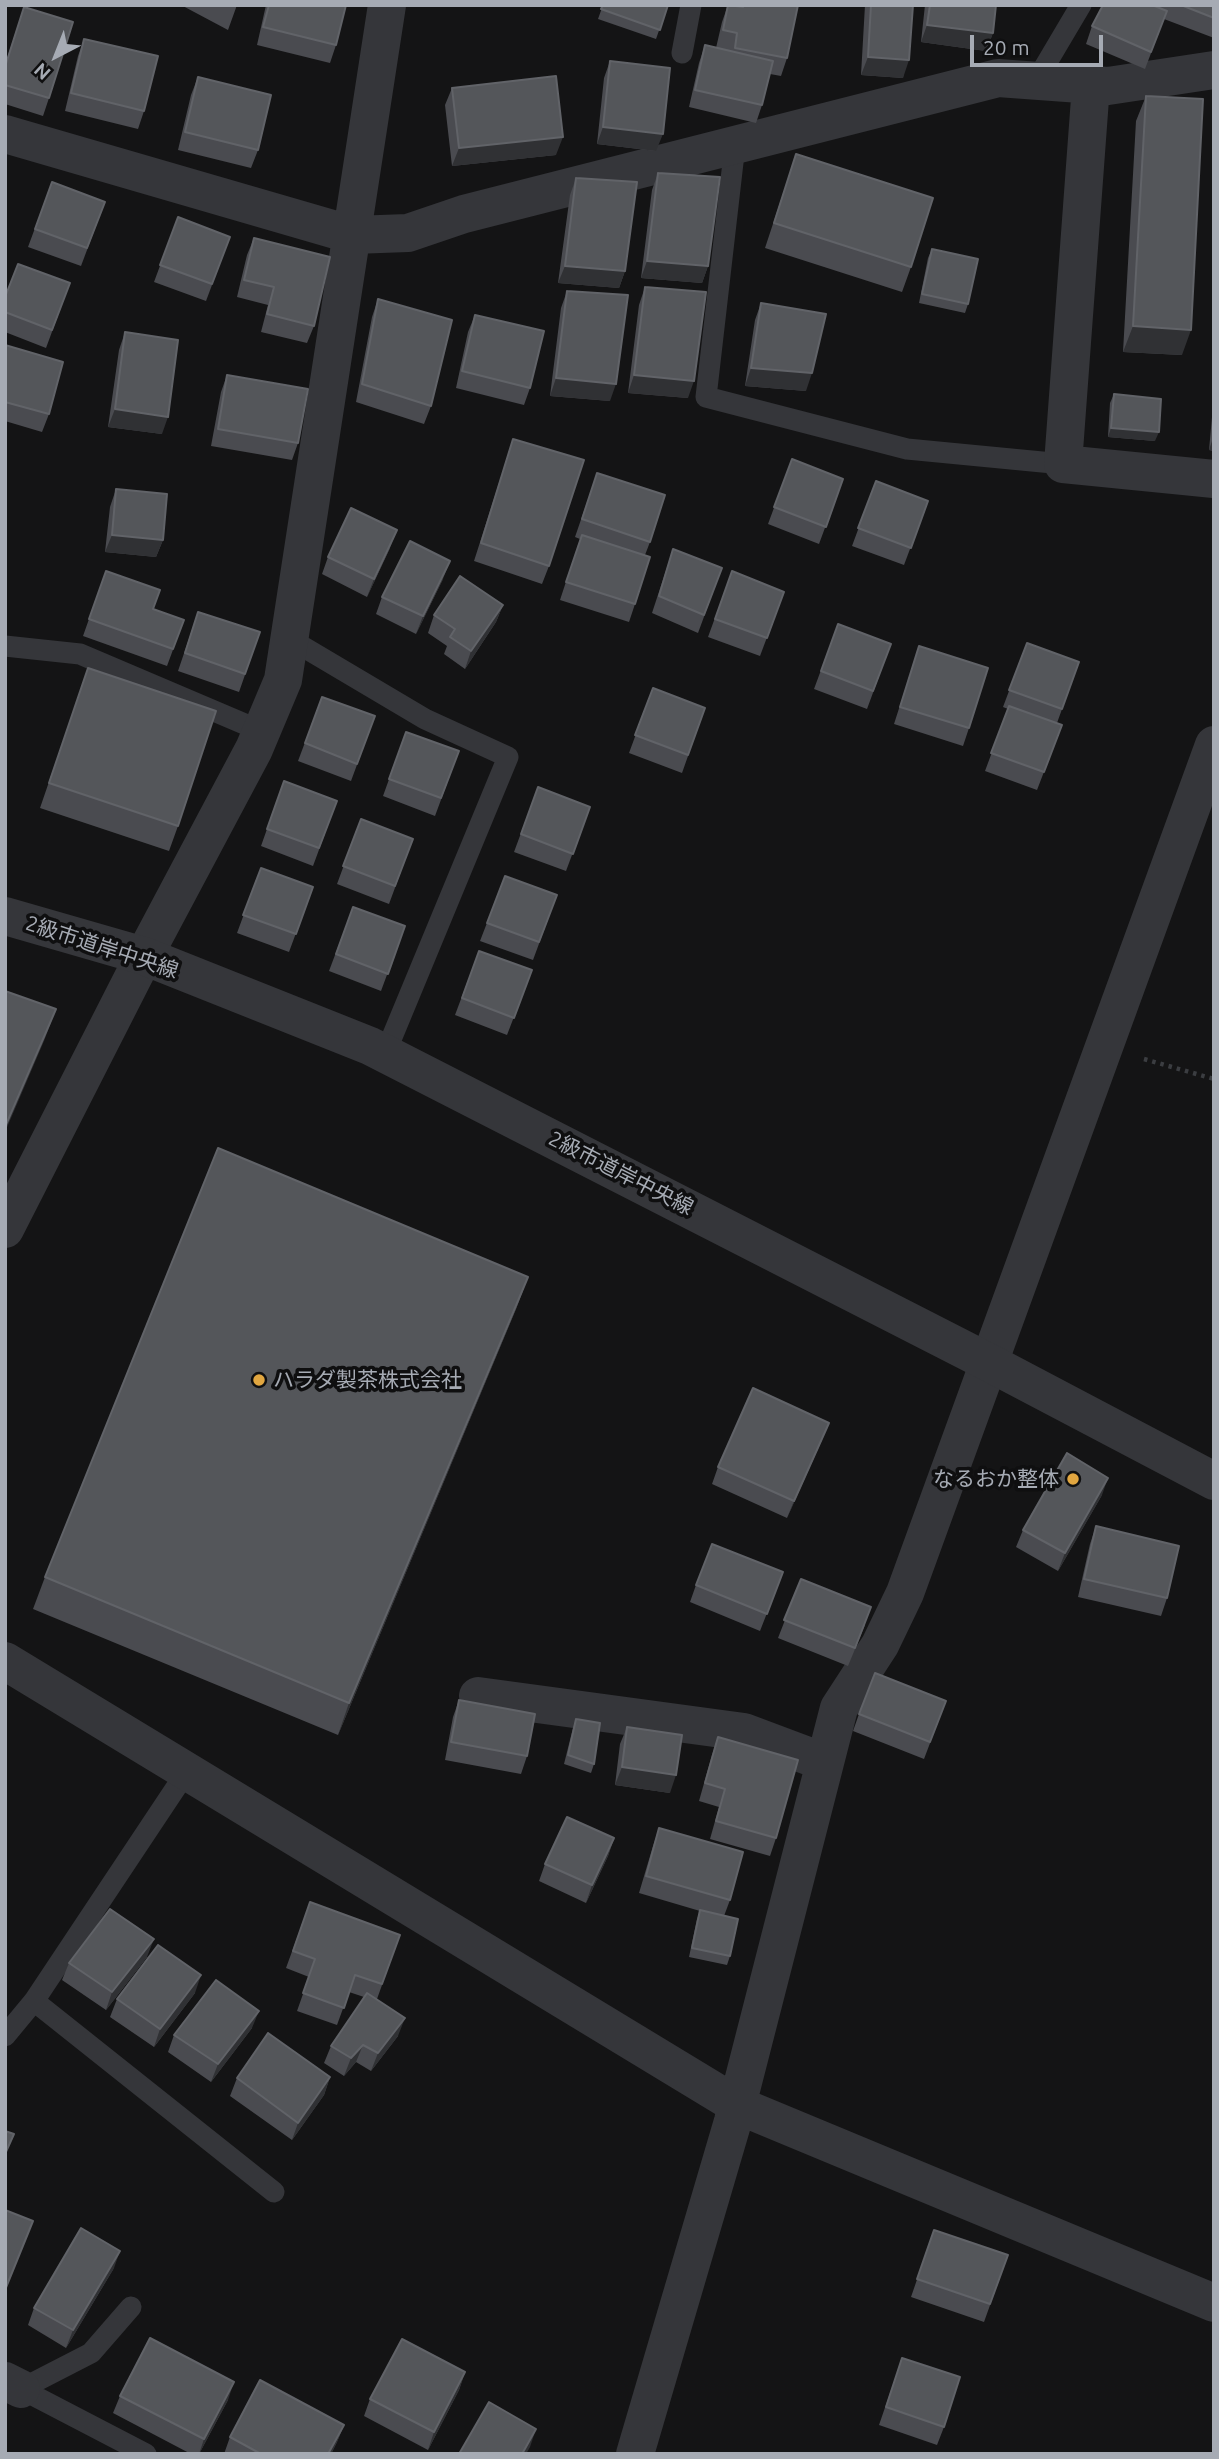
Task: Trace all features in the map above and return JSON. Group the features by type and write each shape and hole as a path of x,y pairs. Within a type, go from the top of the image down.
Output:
{"street":[{"path":"5,1229 144,956 254,749 283,680 387,5"},
{"path":"5,134 353,235 408,233 464,215 998,78 1108,86 1214,70"},
{"path":"1091,85 1063,464 1214,479"},
{"path":"635,2454 737,2105 839,1708 880,1645 905,1593 1214,745"},
{"name":"2級市道岸中央線","path":"5,916 144,956 385,1054 988,1362 1214,1481"},
{"path":"5,1661 737,2105 1214,2303"},
{"path":"478,1696 744,1732 824,1762"}],"lane":[{"path":"681,53 691,5"},
{"path":"1036,81 1079,6"},
{"path":"735,145 706,397 906,449 1063,464"},
{"path":"290,639 425,719 508,757 385,1054"},
{"path":"5,646 80,654 261,732"},
{"path":"5,2036 34,2001 187,1771"},
{"path":"34,2001 274,2192"},
{"path":"13,2385 91,2353 131,2307"},
{"path":"13,2385 146,2454"}],"path":[{"path":"1103,1047 1214,1079"}],"building":[{"path":"269,5 346,5 336,45 263,27"},
{"path":"603,5 668,5 660,30 601,9"},
{"path":"728,5 798,5 787,58 735,48 737,33 723,30"},
{"path":"871,5 913,5 909,60 868,57"},
{"path":"930,5 996,5 993,33 927,25"},
{"path":"1103,5 1152,5 1167,11 1151,52 1092,26"},
{"path":"1181,5 1214,5 1214,18"},
{"path":"24,7 73,22 49,98 5,85 5,67"},
{"path":"84,39 158,56 144,111 71,93"},
{"path":"705,45 773,61 762,105 695,90"},
{"path":"610,61 670,68 663,134 603,127"},
{"path":"556,76 563,137 459,148 452,88"},
{"path":"198,77 271,95 258,150 185,132"},
{"path":"1146,96 1203,99 1191,330 1133,326"},
{"path":"796,154 933,198 911,267 774,223"},
{"path":"658,173 720,177 708,266 647,261"},
{"path":"576,178 637,182 625,271 565,266"},
{"path":"52,182 105,202 87,248 35,229"},
{"path":"178,217 230,237 212,284 160,265"},
{"path":"254,238 330,257 314,326 267,314 274,287 244,280"},
{"path":"932,249 978,259 968,304 922,294"},
{"path":"18,264 70,283 52,330 5,312 5,297"},
{"path":"645,287 706,292 694,381 634,375"},
{"path":"567,291 628,295 616,384 556,378"},
{"path":"378,299 452,320 431,406 362,384"},
{"path":"761,303 826,314 812,373 751,368"},
{"path":"475,315 544,331 530,388 462,371"},
{"path":"125,332 178,340 168,417 115,409"},
{"path":"5,345 63,362 49,414 5,402"},
{"path":"227,375 308,389 298,443 218,429"},
{"path":"1114,394 1161,399 1159,432 1111,428"},
{"path":"513,439 584,460 549,566 481,543"},
{"path":"792,459 843,479 826,527 774,507"},
{"path":"597,473 665,495 650,542 582,519"},
{"path":"876,481 928,501 911,548 858,528"},
{"path":"116,489 167,494 163,540 112,535"},
{"path":"351,508 397,530 374,579 328,557"},
{"path":"582,535 650,557 635,604 566,582"},
{"path":"410,541 450,561 423,616 382,597"},
{"path":"673,549 722,568 704,615 659,596"},
{"path":"106,571 160,590 153,609 184,620 173,649 89,619"},
{"path":"732,571 784,592 767,638 715,619"},
{"path":"460,576 503,605 471,651 450,637 455,629 434,615"},
{"path":"198,612 260,632 245,674 185,653"},
{"path":"838,624 891,644 873,691 821,671"},
{"path":"1027,643 1079,662 1062,709 1009,690"},
{"path":"919,646 988,668 969,728 900,707"},
{"path":"88,668 216,711 178,826 49,783"},
{"path":"653,688 705,708 688,755 635,735"},
{"path":"322,697 375,716 357,764 305,743"},
{"path":"1009,706 1062,725 1044,772 991,753"},
{"path":"406,732 459,751 441,798 389,779"},
{"path":"284,781 337,801 319,848 267,829"},
{"path":"538,787 590,807 573,854 521,834"},
{"path":"361,819 413,839 395,886 343,866"},
{"path":"261,868 313,887 296,934 243,915"},
{"path":"505,876 557,895 539,942 487,923"},
{"path":"353,907 405,926 388,974 336,954"},
{"path":"479,951 532,970 514,1018 462,998"},
{"path":"5,991 56,1009 5,1127"},
{"path":"218,1148 528,1277 349,1703 45,1577"},
{"path":"753,1388 829,1423 794,1501 718,1467"},
{"path":"1067,1453 1108,1478 1065,1553 1023,1530"},
{"path":"1096,1526 1179,1546 1167,1598 1084,1579"},
{"path":"712,1544 783,1572 767,1614 696,1585"},
{"path":"801,1579 871,1607 855,1648 784,1620"},
{"path":"875,1673 946,1701 930,1742 859,1714"},
{"path":"459,1700 535,1714 527,1756 451,1742"},
{"path":"576,1719 600,1723 594,1764 568,1755"},
{"path":"627,1727 682,1735 676,1775 622,1767"},
{"path":"718,1737 798,1760 776,1838 716,1821 725,1789 705,1783"},
{"path":"567,1817 614,1838 592,1885 545,1864"},
{"path":"659,1828 743,1852 730,1900 646,1876"},
{"path":"310,1902 400,1935 382,1984 355,1975 344,2008 303,1993 315,1959 293,1951"},
{"path":"110,1909 154,1939 112,1992 69,1963"},
{"path":"700,1910 738,1919 730,1956 692,1948"},
{"path":"158,1945 201,1975 160,2029 117,1999"},
{"path":"216,1980 259,2011 218,2064 174,2035"},
{"path":"367,1993 405,2018 378,2053 363,2045 351,2058 331,2046"},
{"path":"268,2033 330,2077 298,2123 237,2078"},
{"path":"5,2131 14,2134 5,2154"},
{"path":"5,2210 33,2221 5,2290"},
{"path":"81,2228 120,2251 73,2330 34,2308"},
{"path":"934,2230 1008,2255 990,2304 917,2279"},
{"path":"150,2338 234,2382 204,2439 120,2396"},
{"path":"402,2339 465,2372 434,2432 370,2399"},
{"path":"902,2358 960,2377 944,2427 886,2407"},
{"path":"260,2380 344,2425 328,2454 261,2454 230,2437"},
{"path":"489,2402 536,2429 522,2454 459,2454"}],"place":[{"name":"ハラダ製茶株式会社","path":"259,1380"},
{"name":"なるおか整体","path":"1073,1479"}]}
